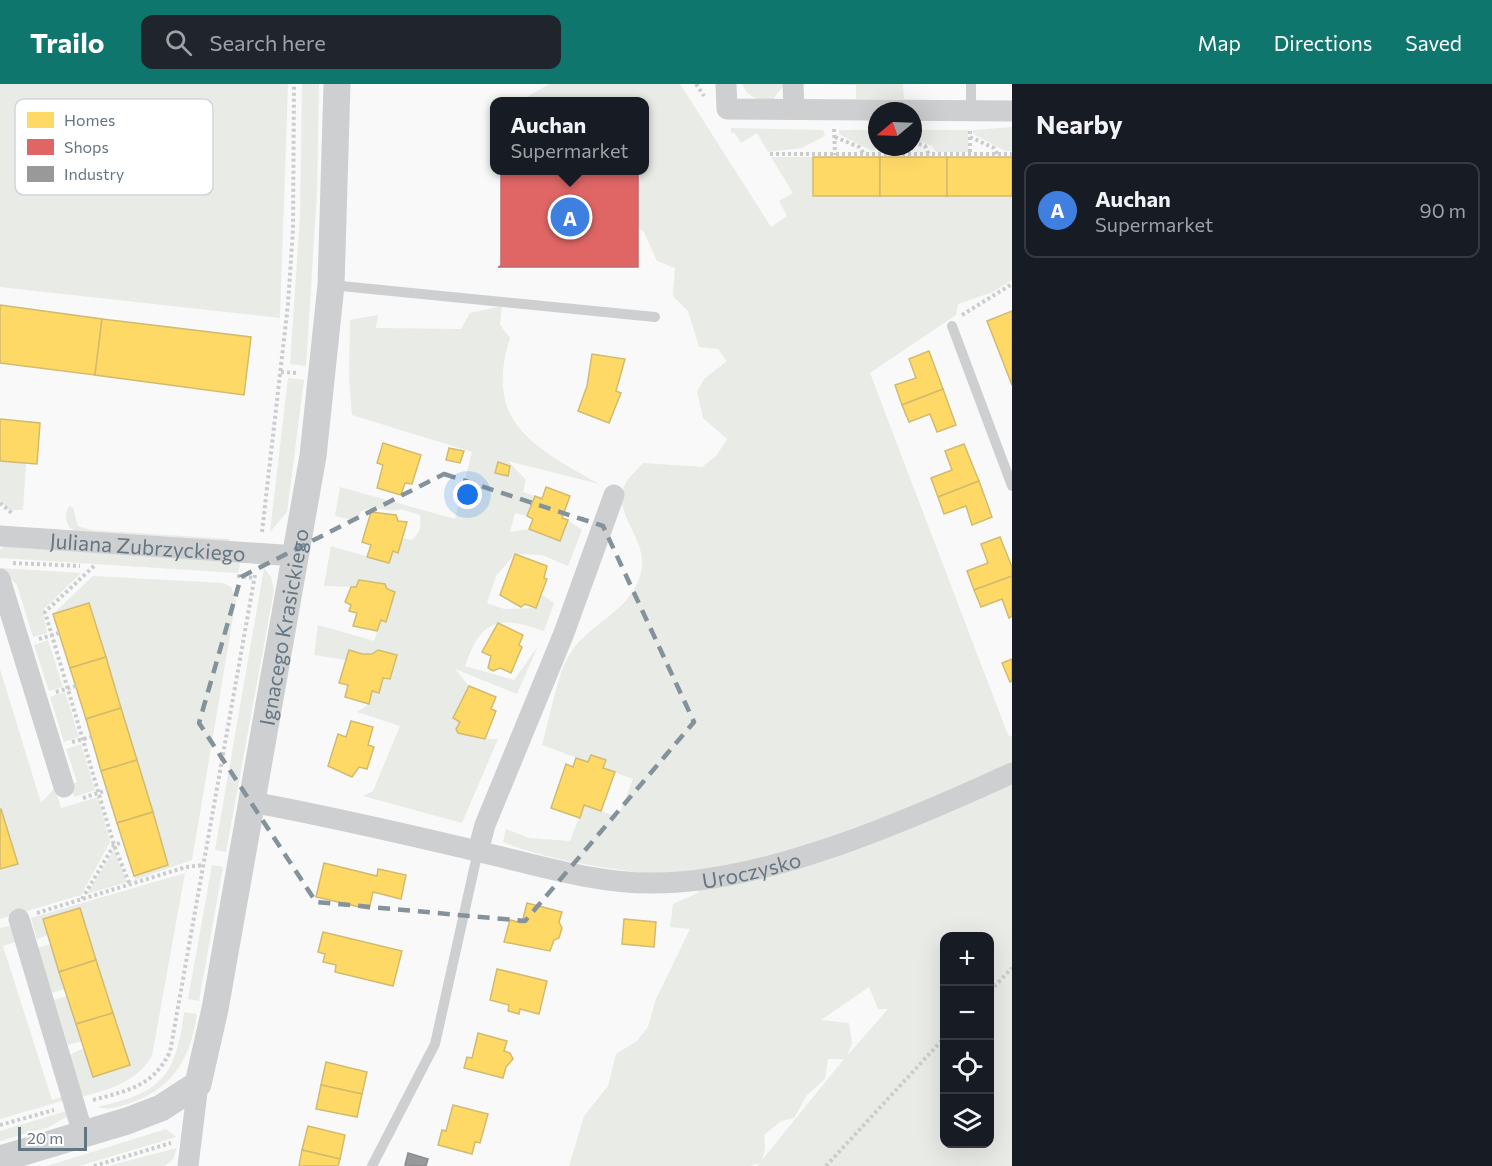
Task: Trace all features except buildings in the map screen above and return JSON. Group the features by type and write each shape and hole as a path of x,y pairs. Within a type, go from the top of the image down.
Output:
{"street":[{"name":"Ignacego Krasickiego","path":"188,1166 198,1084 215,1009 314,456 331,285 337,84"},
{"path":"726,84 727,109 970,118 1012,111"},
{"path":"793,84 794,110"},
{"path":"478,851 486,825 564,633 614,495"},
{"name":"Juliana Zubrzyckiego","path":"0,536 297,556"},
{"path":"6,571 64,787"},
{"name":"Uroczysko","path":"251,802 558,870 608,879 653,883 703,880 736,874 823,849 1012,773"},
{"path":"19,919 83,1134"},
{"path":"0,1159 161,1108 198,1084"}],"lane":[{"path":"970,118 971,84"},
{"path":"331,285 655,317"},
{"path":"952,326 1012,486"},
{"path":"372,1166 435,1044 478,851"}],"path":[{"path":"93,1100 145,1083 160,1071 170,1052 258,552 281,372 293,230 294,84"},
{"path":"970,118 970,155"},
{"path":"834,125 834,155"},
{"path":"834,137 859,147 865,155"},
{"path":"970,137 994,148 998,155"},
{"path":"922,145 925,146 929,155"},
{"path":"770,154 865,155"},
{"path":"922,155 1012,154"},
{"path":"952,326 957,319 1012,284"},
{"path":"281,372 297,373"},
{"path":"0,503 14,515"},
{"path":"6,571 94,566 45,612 50,636 114,845 130,885"},
{"path":"50,636 59,633"},
{"path":"67,689 76,686"},
{"path":"82,740 91,737"},
{"path":"99,793 107,790"},
{"path":"82,899 114,845 123,842"},
{"path":"19,919 186,867 204,865"},
{"path":"994,987 1012,968"},
{"path":"826,1166 943,1040"},
{"path":"0,1125 57,1109"},
{"path":"94,1166 174,1142"}],"highlighted area":[{"path":"444,474 603,526 694,722 525,921 316,902 199,723 241,577"}],"shaded area":[{"path":"0,84 288,84 280,318 0,287"},
{"path":"302,84 319,84 317,193 306,366 290,364 300,215"},
{"path":"549,84 680,84 771,227 787,216 779,201 793,193 771,157 813,157 813,196 1012,196 1012,280 993,292 958,304 956,315 870,373 1008,735 1012,737 1012,1166 757,1166 759,1163 750,1166 569,1166 584,1116 608,1086 616,1054 637,1041 648,1027 656,999 690,929 670,927 673,904 698,893 702,880 576,863 503,842 506,829 529,838 570,841 584,805 618,817 633,779 603,768 605,760 591,755 588,762 542,745 557,687 564,665 576,646 627,600 640,576 641,552 624,511 622,500 624,486 643,463 702,467 716,456 727,439 703,418 697,392 704,379 727,361 718,349 699,347 688,311 673,296 675,268 657,261 644,232 567,175 649,175 649,97 527,97","holes":["869,987 878,1009 888,1009 847,1056 852,1043 849,1023 821,1020","828,1059 844,1059 762,1160 765,1148 764,1135 781,1121 794,1118 807,1095 825,1079"]},
{"path":"742,84 785,84 773,99 768,100 759,99 747,93"},
{"path":"824,84 903,84 904,99 856,99 856,85"},
{"path":"1012,127 1012,151 1005,151 973,134 973,130"},
{"path":"731,128 823,130 825,136 802,148 768,152 757,133 741,143 734,132 731,134"},
{"path":"839,130 868,130 868,149 839,134"},
{"path":"922,130 968,130 968,152 936,152 932,146 922,142"},
{"path":"502,306 500,325 510,338 503,367 504,392 509,412 520,429 536,444 554,458 599,484 508,461 526,480 523,492 535,496 527,516 515,513 510,532 529,529 560,541 568,520 582,530 568,566 542,555 515,554 496,576 487,603 504,609 536,608 541,594 554,603 544,631 515,623 494,625 485,630 471,650 465,666 514,680 538,646 517,694 455,669 469,686 453,717 460,722 456,729 458,733 485,739 498,739 462,823 363,796 373,791 400,726 357,712 369,704 372,691 379,693 383,678 390,679 397,655 378,650 360,653 349,650 346,660 314,655 318,625 374,641 381,620 387,621 395,593 387,589 385,584 374,581 371,584 359,580 356,587 324,586 331,546 389,563 393,551 398,553 403,538 412,540 419,532 420,526 420,515 401,509 393,511 367,509 361,511 357,521 335,516 340,487 455,519 472,452 352,415 349,378 350,320 378,315 376,328 461,329 470,313"},
{"path":"288,378 304,380 287,512 270,532"},
{"path":"0,461 26,463 23,510 9,510 0,501"},
{"path":"69,506 73,508 78,526 91,530 229,539 229,544 76,532 66,521"},
{"path":"7,546 238,562 240,564 238,573 0,558 0,549"},
{"path":"0,568 81,573 43,610 47,633 33,637 17,585"},
{"path":"264,568 271,577 274,590 226,852 215,850"},
{"path":"93,576 223,583 231,587 236,600 192,860 135,880 134,876 168,865 89,603 53,614"},
{"path":"48,640 63,687 49,691 34,645"},
{"path":"0,669 41,803 55,788 61,808 98,797 110,842 81,895 0,919 0,869 17,863 0,805"},
{"path":"65,692 79,737 64,742 50,697"},
{"path":"81,744 95,790 74,797 70,785 77,782 66,749"},
{"path":"114,850 127,882 87,894"},
{"path":"212,865 223,867 199,1001 188,999"},
{"path":"185,873 152,1056 129,1079 110,1088 78,1098 67,1056 84,1048 93,1077 129,1065 80,908 43,919 48,935 37,939 31,918"},
{"path":"18,924 22,940 3,946 52,1100 69,1095 69,1099 0,1119 0,928"},
{"path":"51,944 65,989 51,993 38,948"},
{"path":"67,996 82,1041 68,1045 54,1000"},
{"path":"184,1012 197,1014 194,1029 185,1056 170,1078 148,1096 112,1108 98,1107 137,1095 162,1079 176,1053"},
{"path":"70,1110 68,1116 49,1127 0,1141 0,1131"},
{"path":"166,1129 176,1137 79,1166 47,1166"},
{"path":"177,1148 174,1158 165,1166 108,1166"}],"place":[{"name":"Auchan","path":"570,217"}]}
